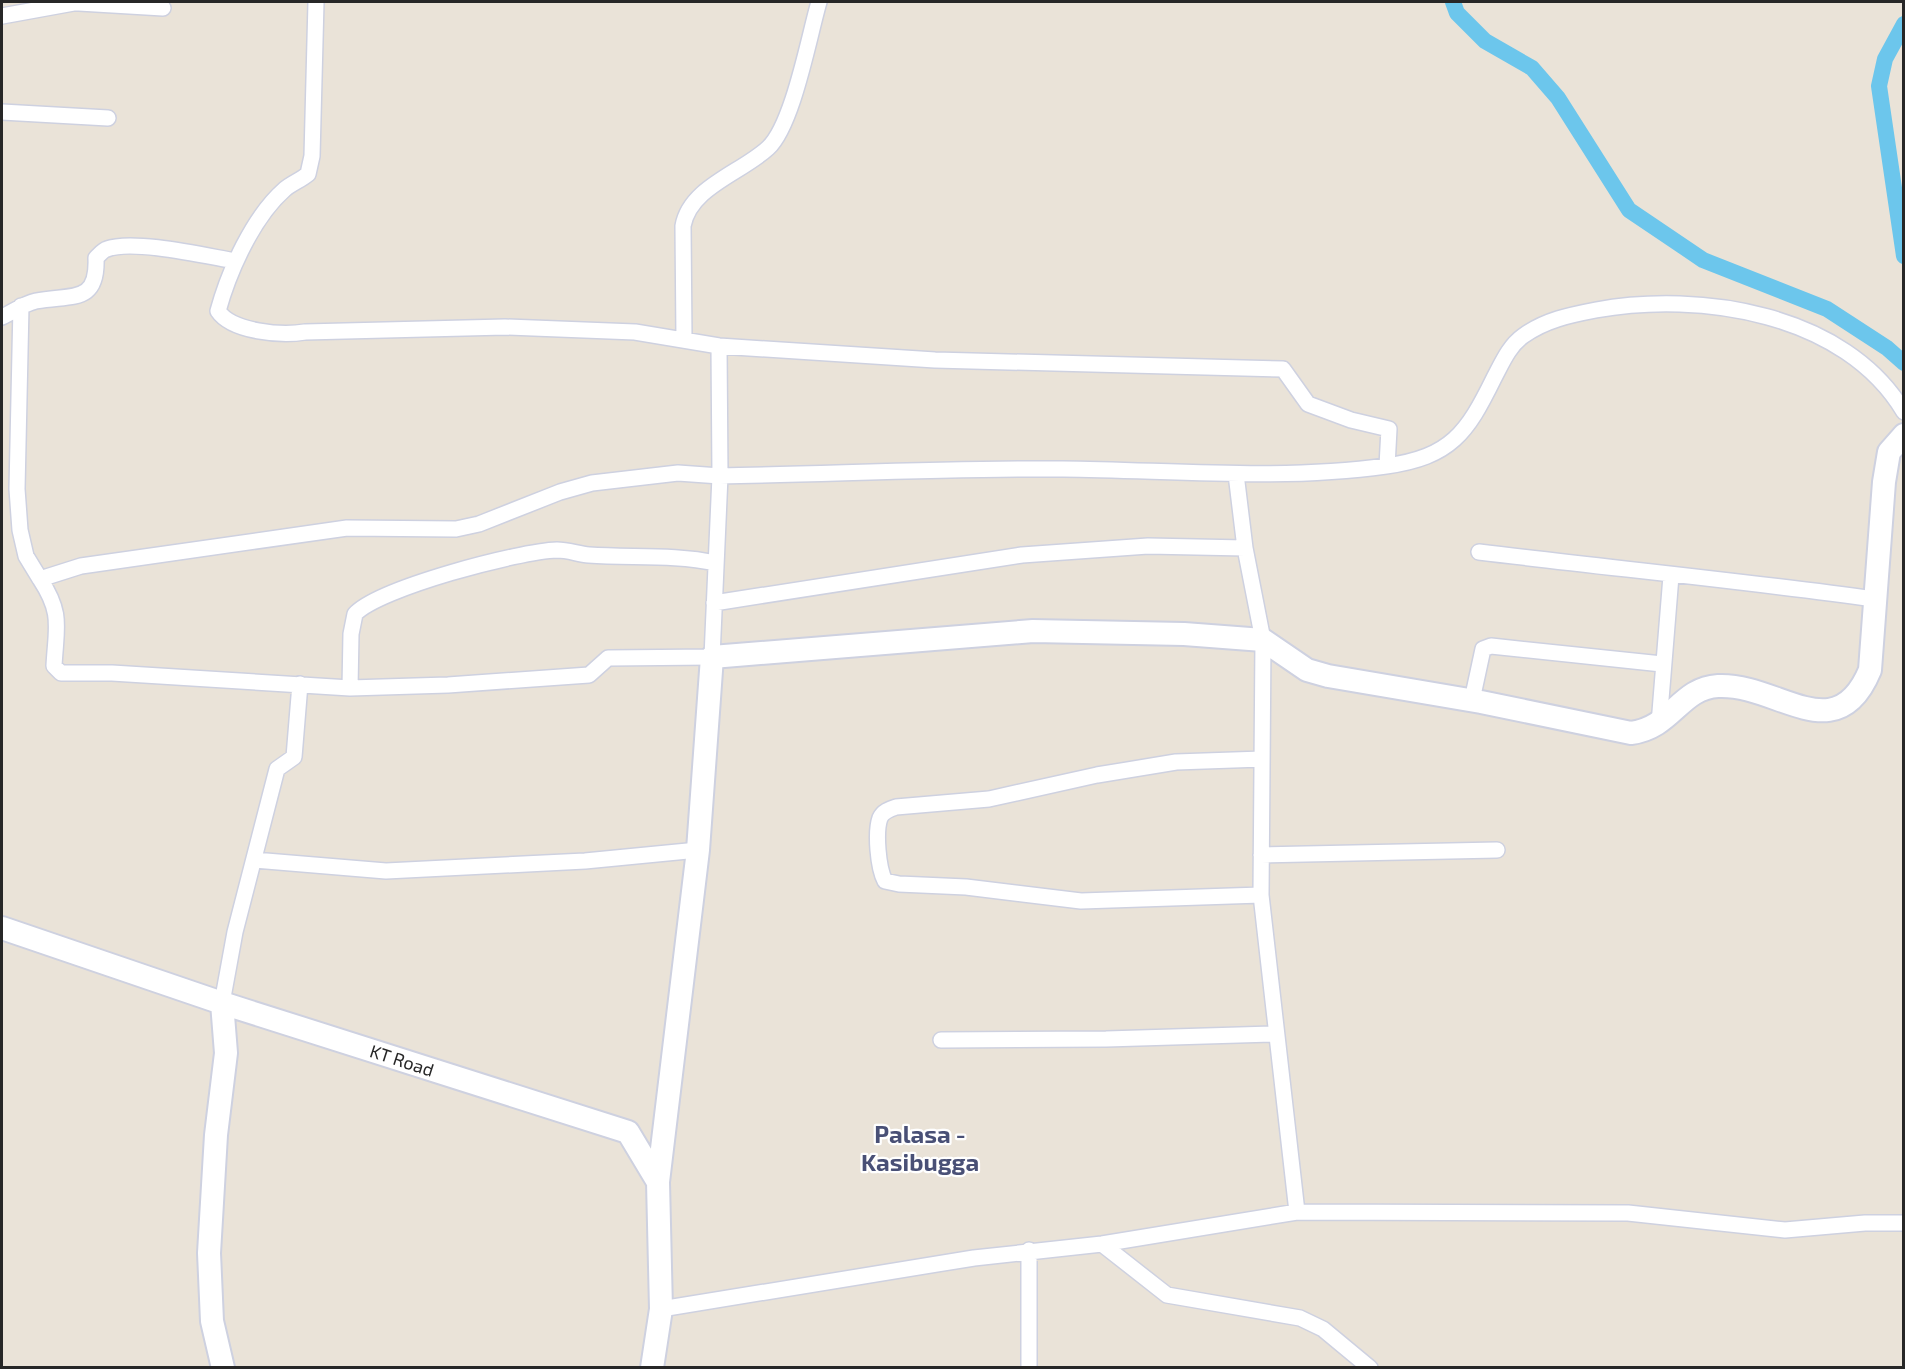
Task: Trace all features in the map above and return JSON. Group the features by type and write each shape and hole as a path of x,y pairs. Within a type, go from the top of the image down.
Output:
{"main road":[{"path":"658,1182 698,850 712,657 1033,631 1184,634 1263,640 1307,669 1328,676 1472,700 1612,730 1638,732 1659,724 1685,699 1699,690 1715,686 1734,686 1765,693 1819,711 1836,710 1862,690 1870,670 1884,482 1889,452 1904,435"},
{"name":"KT Road","path":"2,928 222,1003 628,1132 658,1182 661,1309 652,1368"},
{"path":"222,1003 226,1053 216,1135 209,1253 212,1322 223,1368"}],"street":[{"path":"2,16 79,2 164,8"},
{"path":"316,2 312,156 308,174 287,186 276,198 235,261 218,311 223,319 265,332 288,335 304,332 505,327 634,332 719,346 935,360 1283,369 1308,404 1351,420 1389,429 1387,466"},
{"path":"684,339 683,226 686,211 714,186 769,147 777,137 800,73 819,2"},
{"path":"2,112 108,118"},
{"path":"2,316 21,306 88,291 97,279 96,258 105,249 120,246 170,250 235,261"},
{"path":"40,579 81,566 347,528 456,530 479,524 560,492 592,483 678,473 720,476 1061,469 1270,474 1387,466 1443,450 1460,435 1475,414 1507,352 1520,338 1543,323 1613,307 1685,304 1722,307 1801,329 1861,364 1881,382 1904,412"},
{"path":"21,306 17,489 20,530 26,556 51,596 57,614 54,666 61,673 112,673 350,688 448,685 590,675 608,658 712,657 720,476 719,346"},
{"path":"1236,474 1245,548 1263,640 1261,895 1297,1212"},
{"path":"714,603 1022,555 1148,546 1245,548"},
{"path":"350,688 351,634 355,614 373,600 397,591 514,556 542,551 560,550 588,555 694,558 716,562"},
{"path":"1479,552 1671,576 1756,583 1875,599"},
{"path":"1659,724 1662,664 1671,576"},
{"path":"1472,700 1483,649 1491,646 1662,664"},
{"path":"222,1003 235,932 277,769 294,757 300,684"},
{"path":"1261,895 1081,901 966,886 899,884 885,881 881,872 878,841 880,817 887,810 896,807 989,799 1097,775 1176,762 1262,759"},
{"path":"254,860 386,871 585,861 698,850"},
{"path":"1261,855 1497,850"},
{"path":"941,1040 1106,1040 1276,1034"},
{"path":"661,1309 1029,1251 1102,1244 1297,1212 1628,1213 1785,1230 1865,1223 1904,1223"},
{"path":"1102,1244 1167,1295 1300,1318 1323,1329 1370,1368"},
{"path":"1029,1251 1029,1368"}],"waterway":[{"path":"1453,2 1457,13 1485,41 1532,68 1558,98 1629,210 1703,260 1827,309 1887,348 1904,363"},
{"path":"1904,24 1885,59 1879,86 1904,256"}],"district":[{"name":"Palasa - Kasibugga","path":"920,1147"}]}
